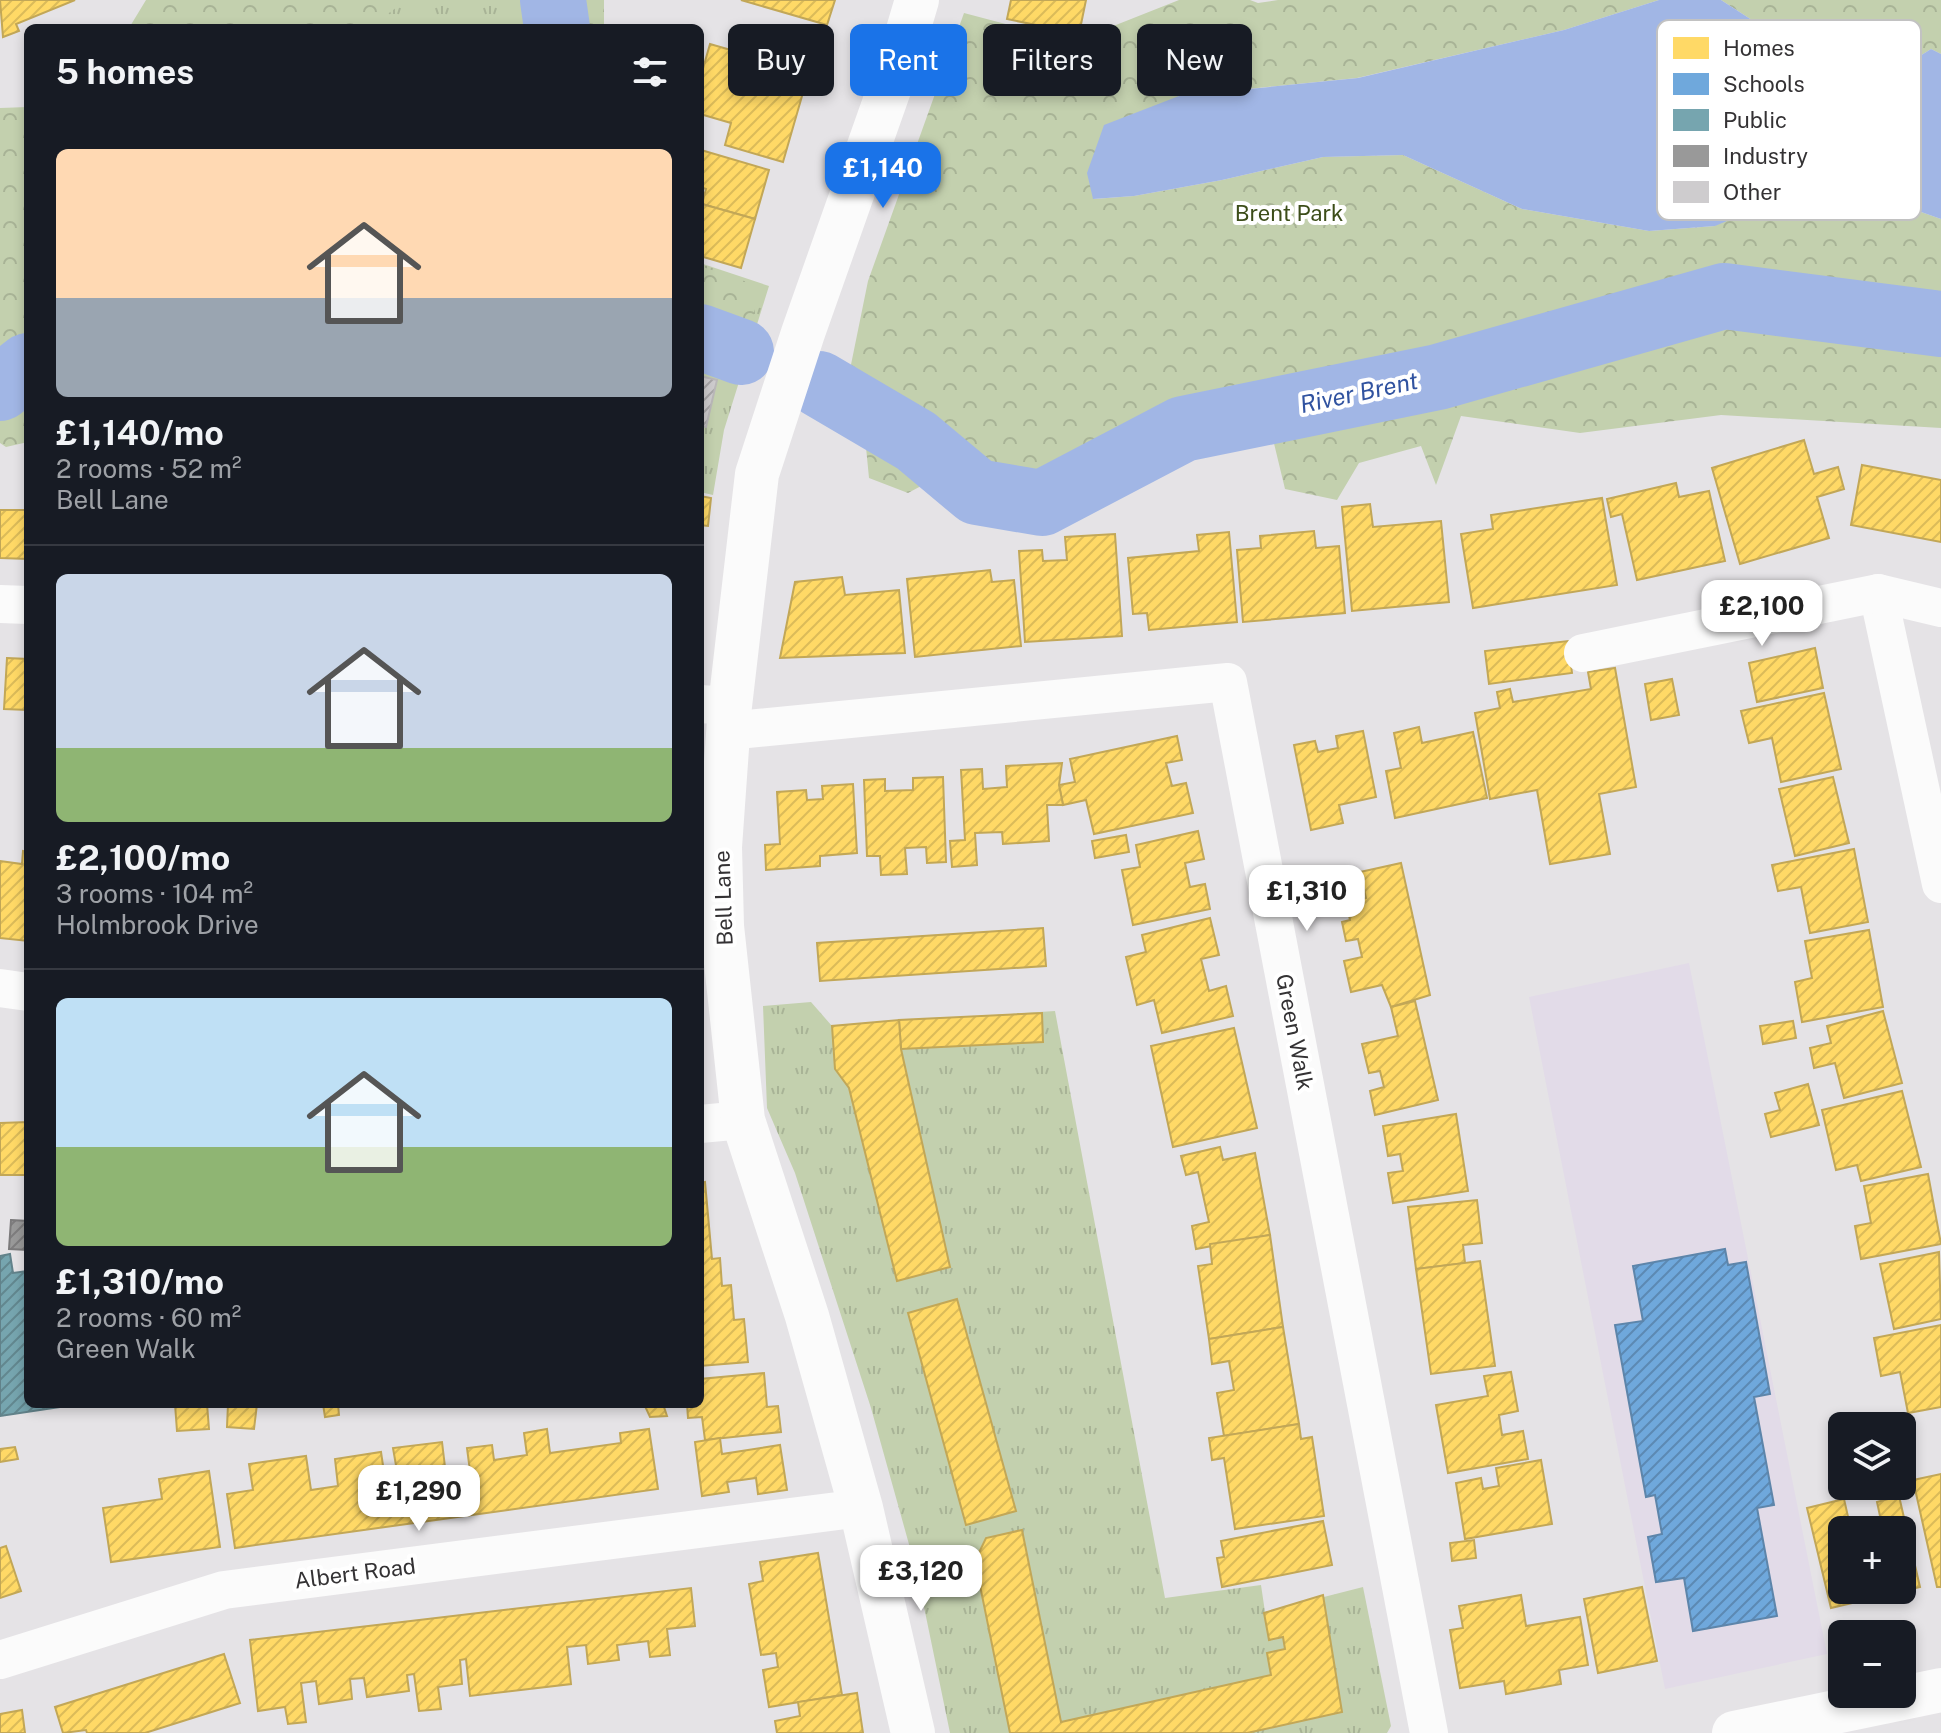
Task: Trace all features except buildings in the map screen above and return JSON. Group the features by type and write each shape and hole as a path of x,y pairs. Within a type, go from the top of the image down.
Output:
{"street":[{"name":"Bell Lane","path":"913,1733 861,1508 807,1316 743,1120 722,926 719,714 757,474 898,64 917,0"},
{"path":"1878,593 1941,884"},
{"path":"1583,653 1878,593 1941,608"},
{"path":"0,604 24,605"},
{"name":"Green Walk","path":"719,714 1228,682 1429,1733"},
{"path":"0,988 24,991"},
{"path":"704,1124 743,1120"},
{"name":"Albert Road","path":"0,1660 224,1590 861,1508"},
{"path":"1734,1733 1941,1690"}],"shaded area":[{"path":"1689,963 1827,1654 1665,1689 1529,997"}],"green space":[{"path":"146,0 407,0 374,24 279,24 259,17 259,24 131,24"},
{"path":"282,0 585,0 593,24 229,24"},
{"path":"556,0 604,0 604,24 558,24"},
{"name":"Brent Park","path":"1179,0 1250,0 1258,3 1278,0 1659,0 1564,30 1357,78 1252,89 1252,24 1137,24 1137,96 1179,96 1088,173 1094,199 1134,196 1222,180 1323,157 1403,155 1522,209 1649,231 1715,226 1718,220 1921,220 1921,212 1941,219 1941,428 1721,415 1580,433 1461,416 1436,485 1421,446 1359,463 1337,500 1285,489 1271,431 1212,427 1035,499 936,478 908,493 869,478 865,437 844,399 868,281 934,96 967,96 967,24 960,24 964,13 1005,24 983,24 983,96 1121,96 1121,24 1118,24"},
{"name":"Brent Park","path":"1721,0 1941,0 1941,54 1931,49 1921,55 1921,20 1752,20"},
{"path":"24,107 24,443 6,447 0,443 0,108"},
{"path":"704,264 769,286 724,430 713,495 704,493"},
{"path":"704,267 762,287 737,366 720,376 704,370"},
{"path":"811,1002 832,1026 1055,1011 1165,1598 1261,1585 1265,1612 1363,1587 1391,1726 1387,1733 950,1733 917,1573 871,1408 795,1173 767,1108 763,1006"}],"water":[{"path":"1659,0 1721,0 1752,20 1657,20 1657,220 1729,220 1715,226 1649,231 1522,209 1403,155 1323,157 1222,180 1134,196 1093,199 1087,173 1104,125 1179,96 1252,96 1252,89 1358,78 1564,30"},
{"path":"1931,49 1941,54 1941,219 1921,212 1921,55"}],"waterway":[{"path":"553,0 556,24"},
{"name":"River Brent","path":"819,384 916,441 977,492 1042,503 1183,429 1438,377 1724,296 1941,324"},
{"name":"River Brent","path":"704,338 741,352"},
{"path":"0,388 24,369"}]}
